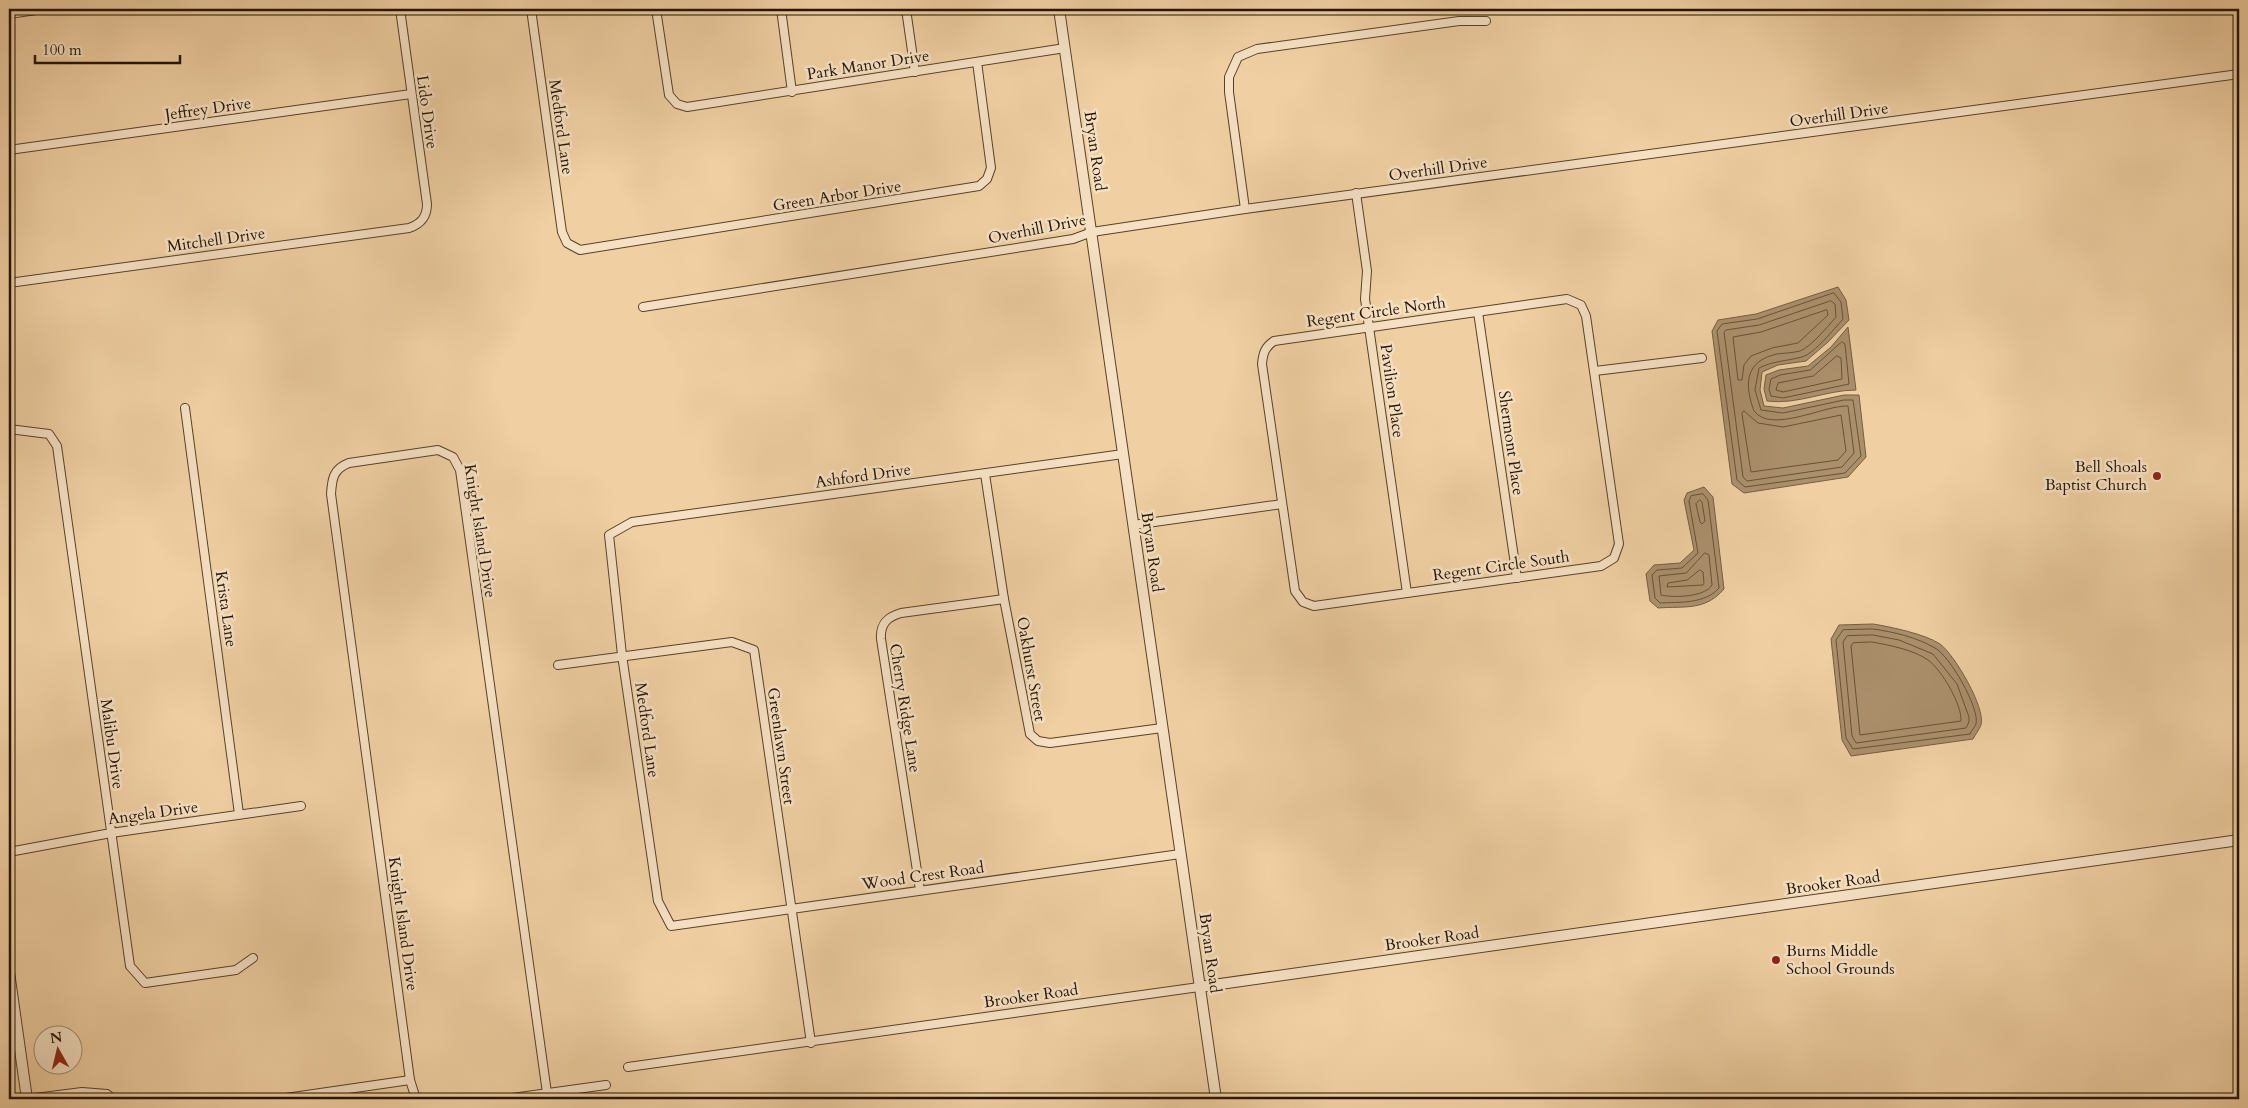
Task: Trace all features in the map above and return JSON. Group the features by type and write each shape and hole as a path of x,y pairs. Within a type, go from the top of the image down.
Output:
{"street":[{"path":"9,14 43,9"},
{"name":"Lido Drive","path":"400,9 427,204 424,218"},
{"name":"Medford Lane","path":"531,9 562,232 570,246"},
{"name":"Park Manor Drive","path":"656,9 668,92 677,104 691,108 1065,48"},
{"path":"781,9 792,92"},
{"path":"906,9 915,72"},
{"name":"Bryan Road","path":"1059,9 1216,1099"},
{"path":"1245,209 1228,77 1238,57 1257,49 1459,21 1486,21"},
{"name":"Green Arbor Drive","path":"570,246 580,250 590,249 979,186 989,176 991,168 977,62"},
{"name":"Overhill Drive","path":"643,307 1073,239 1092,232 1245,209 2239,74"},
{"name":"Jeffrey Drive","path":"9,150 411,94"},
{"name":"Pavilion Place","path":"1356,194 1367,271 1365,299 1406,593"},
{"name":"Mitchell Drive","path":"9,283 409,228 424,218"},
{"name":"Regent Circle North","path":"1282,504 1262,364 1264,350 1274,340 1568,299 1575,300 1585,310 1595,371"},
{"name":"Shermont Place","path":"1478,312 1517,578"},
{"path":"1595,371 1702,358"},
{"name":"Regent Circle South","path":"1282,504 1295,591 1303,602 1314,606 1601,566 1614,558 1619,544 1595,371"},
{"name":"Krista Lane","path":"185,408 239,814"},
{"name":"Malibu Drive","path":"9,429 48,434 58,446 130,966 145,983 236,970 253,958"},
{"name":"Knight Island Drive","path":"416,1099 410,1080 331,494 332,480 340,467 349,463 438,450 446,452 453,457 460,470 547,1093"},
{"name":"Ashford Drive","path":"609,535 632,522 1123,454"},
{"name":"Oakhurst Street","path":"985,474 1004,599 1027,727 1033,739 1038,742 1050,743 1162,728"},
{"path":"1133,525 1282,504"},
{"name":"Medford Lane","path":"609,535 622,655 658,901 671,926"},
{"name":"Cherry Ridge Lane","path":"920,890 881,639 882,628 888,619 901,613 1004,599"},
{"name":"Greenlawn Street","path":"558,665 622,655 732,642 754,650 811,1043"},
{"name":"Angela Drive","path":"9,852 111,833 301,806"},
{"name":"Brooker Road","path":"628,1067 811,1043 2239,840"},
{"name":"Wood Crest Road","path":"671,926 1180,854"},
{"path":"9,972 27,1099 82,1092 107,1094 113,1099"},
{"path":"278,1099 410,1080"},
{"path":"504,1099 606,1085"}],"water":[{"path":"1838,287 1846,300 1849,320 1806,361 1778,365 1762,372 1760,390 1764,406 1783,408 1844,395 1859,395 1866,457 1848,477 1744,493 1732,484 1712,331 1718,320 1756,314"},
{"path":"1848,327 1856,390 1834,392 1790,401 1767,401 1764,389 1766,375 1779,370 1808,366 1831,347"},
{"path":"1704,487 1713,497 1724,589 1717,596 1702,604 1686,607 1658,608 1650,601 1646,574 1654,565 1680,563 1694,550 1684,500 1687,493"},
{"path":"1873,624 1898,629 1934,640 1953,658 1968,682 1979,707 1981,725 1973,739 1851,756 1842,740 1831,639 1839,625"}],"place":[{"name":"Bell Shoals Baptist Church","path":"2157,476"},
{"name":"Burns Middle School Grounds","path":"1776,960"}]}
